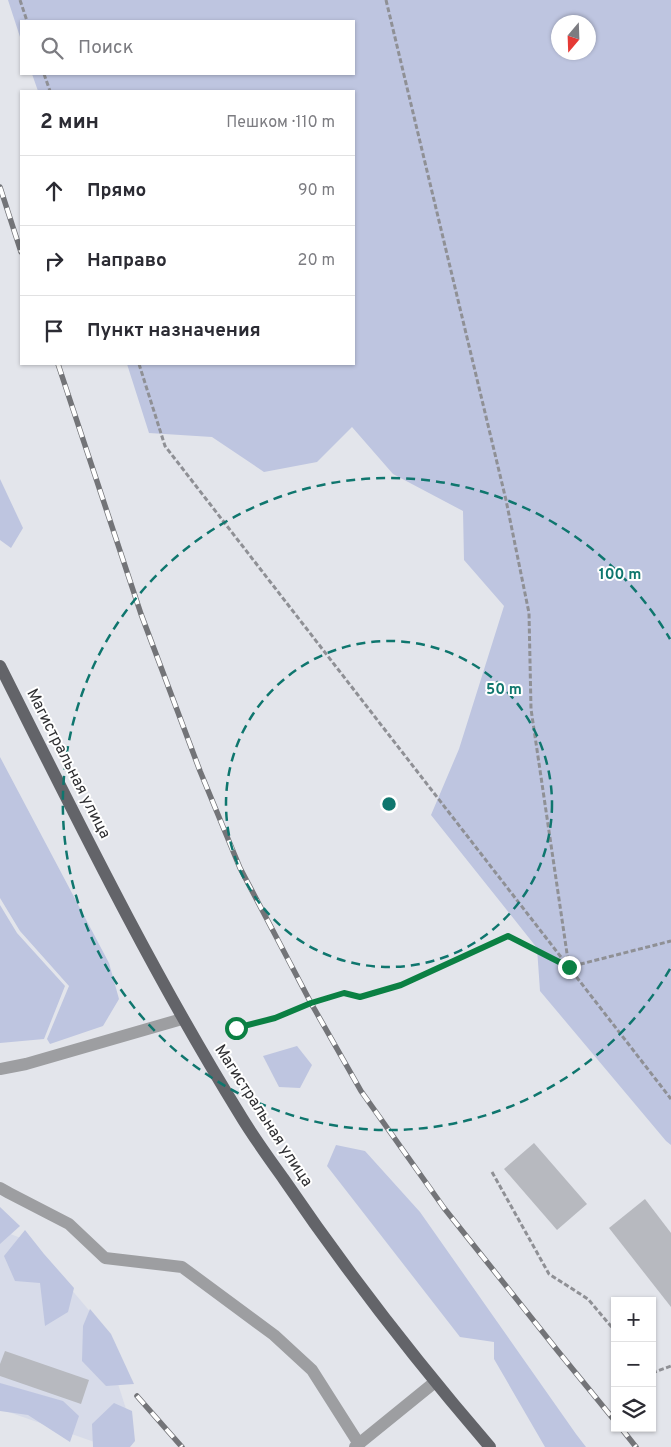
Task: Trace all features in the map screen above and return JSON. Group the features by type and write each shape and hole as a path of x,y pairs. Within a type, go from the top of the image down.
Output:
{"main road":[{"name":"Магистральная улица","path":"0,666 182,1020 240,1115 317,1229 435,1382 490,1447"}],"street":[{"path":"0,1069 26,1064 182,1020"},
{"path":"0,1188 69,1224 105,1258 182,1268 274,1335 312,1370 357,1446 435,1382"}],"path":[{"path":"20,0 27,20"},
{"path":"386,0 506,500 528,613 532,709 569,967"},
{"path":"44,75 50,90"},
{"path":"139,365 166,446 671,1100"},
{"path":"228,1034 236,1028 275,1018 311,1003 344,993 360,997 401,985 508,936 569,967 671,941"},
{"path":"492,1172 549,1274 588,1299 611,1326"},
{"path":"656,1372 671,1366"}],"shaded area":[{"path":"8,0 671,0 671,1145 540,991 537,948 431,815 459,749 504,606 464,560 463,511 393,474 352,427 317,462 264,472 212,437 149,433 127,365 355,365 355,90 38,90 32,75 355,75 355,20 20,20 20,37"},
{"path":"0,479 23,528 11,548 0,540"},
{"path":"0,757 109,963 119,999 103,1026 50,1044 47,1039 69,986 20,931 0,898"},
{"path":"0,905 17,933 65,986 44,1039 0,1043"},
{"path":"297,1046 312,1065 300,1088 279,1087 263,1056"},
{"path":"336,1145 365,1151 420,1212 586,1447 545,1447 494,1359 494,1342 460,1337 327,1166"},
{"path":"0,1207 20,1226 0,1244"},
{"path":"0,1230 31,1242 98,1321 126,1409 103,1445 0,1409"},
{"path":"25,1230 74,1288 68,1312 45,1326 40,1283 15,1281 4,1256"},
{"path":"90,1309 111,1334 134,1384 106,1386 82,1361 83,1326"},
{"path":"0,1383 63,1401 79,1416 70,1442 28,1415 0,1411"},
{"path":"114,1403 132,1411 135,1441 130,1447 93,1447 92,1424"}],"building":[{"path":"534,1143 587,1204 557,1230 504,1169"},
{"path":"645,1199 671,1233 671,1307 609,1228"},
{"path":"5,1351 89,1380 81,1404 0,1376 0,1364"}],"railway":[{"path":"0,187 20,249"},
{"path":"58,365 141,614 200,771 240,868 311,1003 361,1091 444,1208 611,1416"},
{"path":"137,1396 182,1447"},
{"path":"624,1432 636,1447"}],"route":[{"path":"236,1028 275,1018 311,1003 344,993 360,997 401,985 508,936 569,967"}]}
